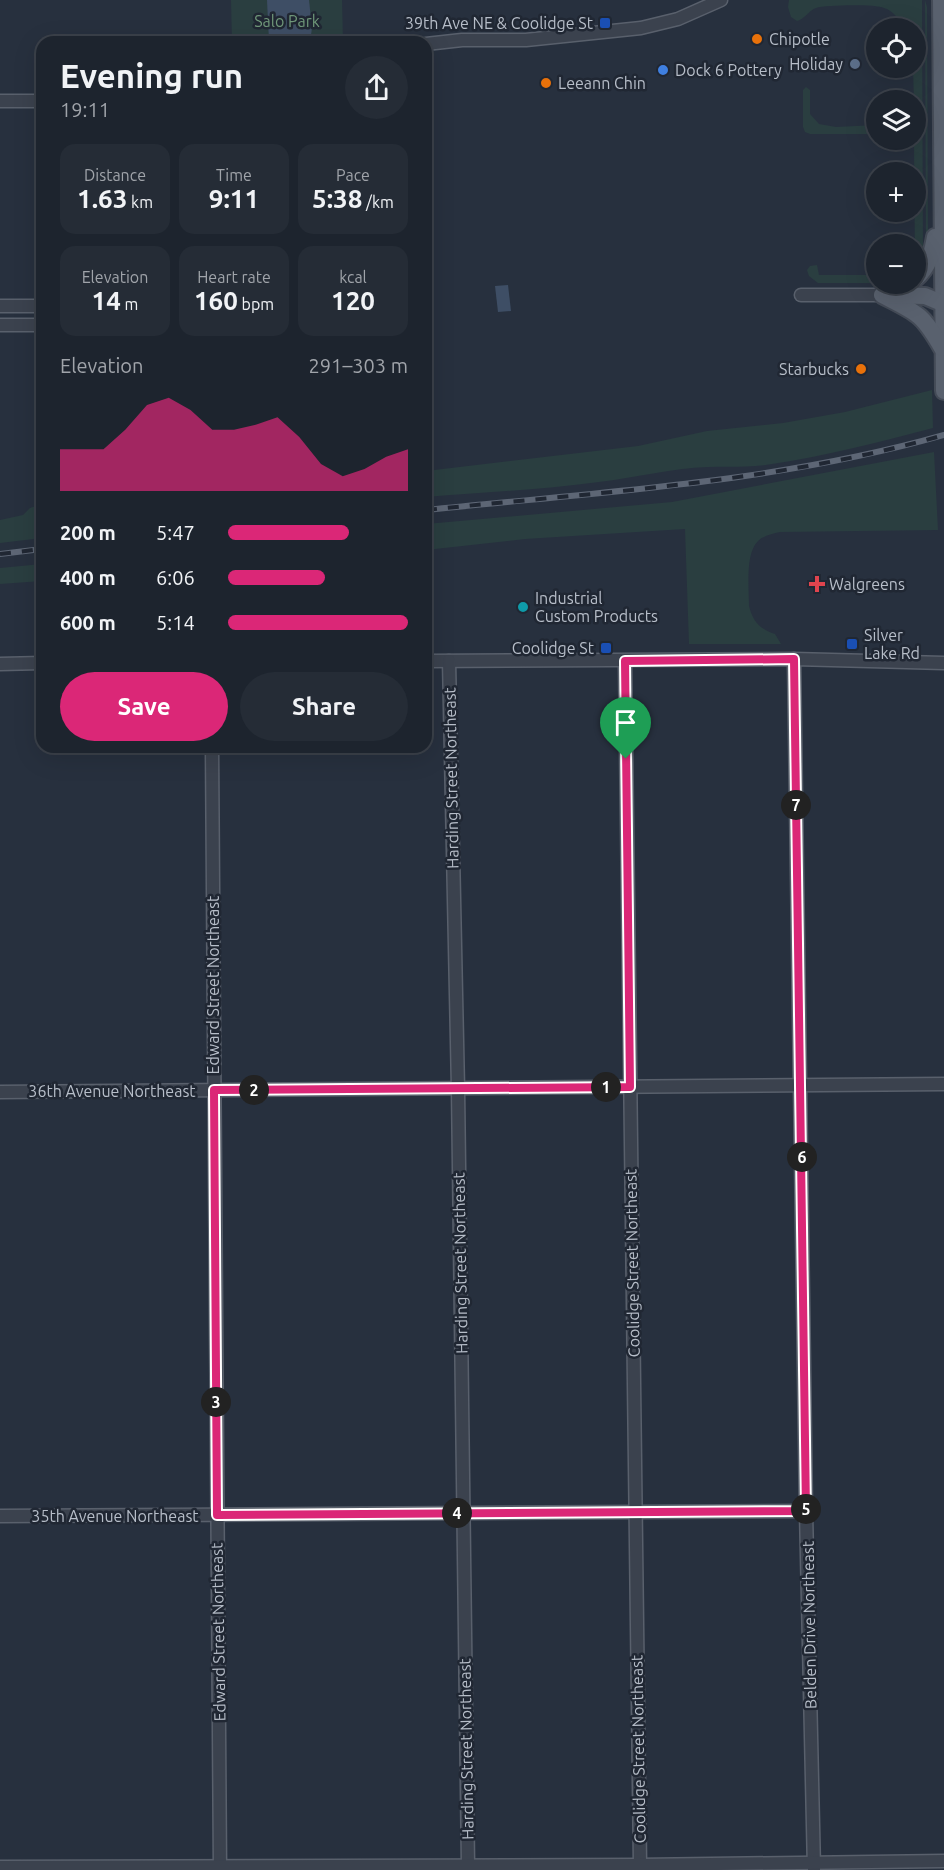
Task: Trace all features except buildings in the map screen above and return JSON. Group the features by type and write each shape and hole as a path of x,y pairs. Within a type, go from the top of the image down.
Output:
{"main road":[{"path":"932,0 940,25"},
{"path":"940,0 944,391"},
{"path":"926,267 932,257 941,201"},
{"path":"882,295 925,296 943,304"},
{"path":"882,295 922,317 943,351"}],"street":[{"path":"432,43 462,39 537,39 641,28 678,19 721,0"},
{"path":"0,101 36,101"},
{"path":"801,295 882,295"},
{"path":"0,306 36,306"},
{"path":"0,325 36,325"},
{"path":"432,661 794,659 944,663"},
{"name":"Belden Drive Northeast","path":"794,659 806,1511 814,1866"},
{"name":"Harding Street Northeast","path":"449,661 458,1089 468,1866"},
{"name":"Coolidge Street Northeast","path":"625,661 640,1865"},
{"path":"0,664 36,663"},
{"name":"Edward Street Northeast","path":"212,753 220,1868"},
{"name":"36th Avenue Northeast","path":"0,1092 944,1084"},
{"name":"35th Avenue Northeast","path":"0,1516 806,1511"},
{"path":"0,1867 814,1866 944,1862"}],"green space":[{"name":"Salo Park","path":"231,0 342,0 343,36 232,36"},
{"path":"789,0 922,0 922,18 897,18 891,11 871,6 840,6 816,8 797,21 791,17 788,7"},
{"path":"925,0 927,7 928,247 926,255 926,18"},
{"path":"913,78 922,78 922,90 914,90"},
{"path":"806,87 810,90 810,114 819,124 836,127 866,126 866,134 810,134 805,132 803,90"},
{"path":"914,150 923,150 923,162 914,162"},
{"path":"915,222 923,222 923,234 915,234"},
{"path":"817,265 819,275 866,275 866,283 818,283 809,276 807,270 810,266"},
{"path":"932,390 933,428 832,453 764,465 694,468 577,485 432,497 432,470 638,446 707,431 783,423 845,412"},
{"path":"934,452 938,530 780,532 758,541 749,562 749,606 758,624 775,634 781,644 689,644 685,529 525,539 432,549 432,523 672,502"},
{"path":"36,506 36,539 0,543 0,520 23,515"},
{"path":"36,565 36,581 0,584 0,568"}],"water":[{"path":"267,0 309,0 311,36 269,36"},
{"path":"508,285 511,311 498,312 495,286"}],"railway":[{"path":"432,509 622,491 752,475 881,451 944,435"},
{"path":"0,554 36,550"}],"place":[{"name":"39th Ave NE & Coolidge St","path":"605,23"},
{"name":"Chipotle","path":"757,39"},
{"name":"Holiday","path":"855,64"},
{"name":"Dock 6 Pottery","path":"663,70"},
{"name":"Leeann Chin","path":"546,83"},
{"name":"Starbucks","path":"861,369"},
{"name":"Walgreens","path":"817,584"},
{"name":"Industrial Custom Products","path":"523,607"},
{"name":"Silver Lake Rd","path":"852,644"},
{"name":"Coolidge St","path":"606,648"}],"route":[{"path":"794,659 806,1511 217,1515 214,1090 630,1087 626,759 625,661 794,659"}]}
